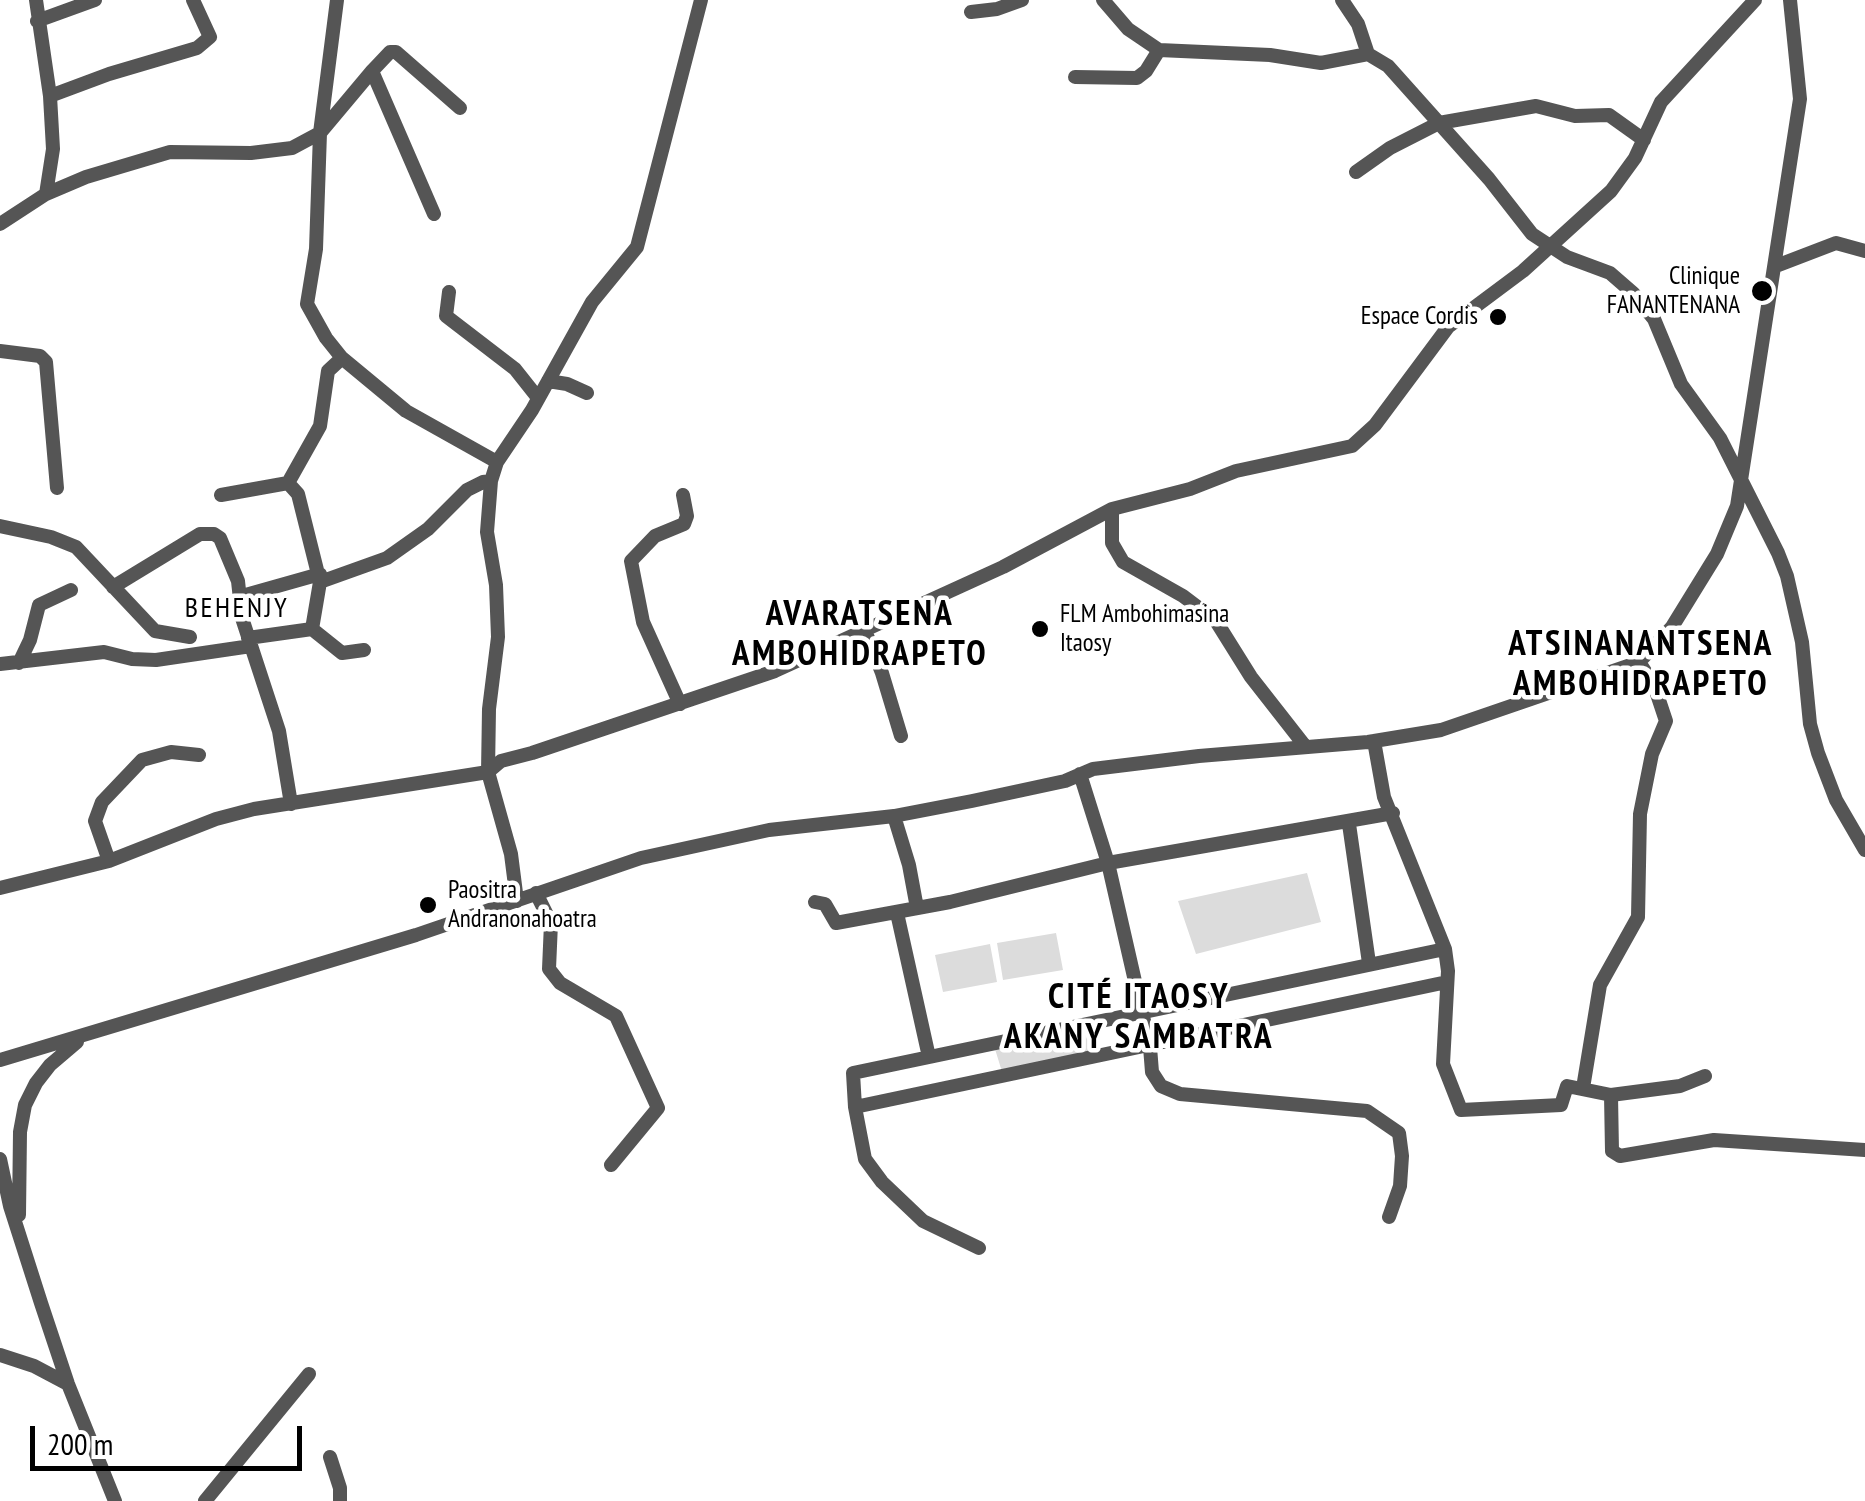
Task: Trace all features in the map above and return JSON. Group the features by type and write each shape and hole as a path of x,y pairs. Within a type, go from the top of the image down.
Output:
{"street":[{"path":"36,0 54,149 46,194"},
{"path":"36,21 96,0"},
{"path":"50,96 197,48 210,37 192,0"},
{"path":"337,0 320,134 316,249 306,304 342,358 417,419 450,433 498,462"},
{"path":"518,901 511,854 488,772 489,709 498,637 497,598 487,532 491,481 498,462 592,302 637,247 701,0"},
{"path":"971,12 997,9 1022,0"},
{"path":"1102,0 1128,29 1159,50 1270,55 1320,63 1368,54"},
{"path":"1342,0 1358,24 1368,54 1388,66 1490,179 1532,234 1550,248 1610,273 1654,319 1681,384 1720,438 1787,576 1802,642 1810,724 1836,800 1865,850"},
{"path":"0,888 109,861 216,819 254,809 488,772 501,760 775,671 1003,567 1112,509 1190,489 1236,471 1352,446 1375,425 1448,327 1523,272 1611,191 1644,140 1661,102 1754,0"},
{"path":"0,1060 236,991 641,858 720,840 894,816 1064,781 1110,767 1374,741 1441,730 1639,662 1672,627 1717,554 1737,506 1800,99 1790,0"},
{"path":"1075,77 1136,78 1146,71 1159,50"},
{"path":"0,224 46,194 86,176 170,152 251,154 292,148 320,134 390,52 396,52 460,108"},
{"path":"372,71 434,214"},
{"path":"1356,172 1390,148 1439,124 1536,106 1574,116 1609,115 1644,140"},
{"path":"1776,266 1836,243 1865,251"},
{"path":"449,292 446,316 516,368 538,398"},
{"path":"0,351 36,354 46,362 57,488"},
{"path":"288,483 320,426 326,375 342,358"},
{"path":"548,381 567,384 588,394"},
{"path":"242,596 374,563 407,546 467,490 491,481"},
{"path":"221,495 288,483"},
{"path":"288,483 298,494 320,578 312,629"},
{"path":"680,704 643,622 631,561 655,536 684,524 683,495"},
{"path":"1112,509 1112,543 1123,562 1184,596 1216,621 1251,677 1305,746"},
{"path":"0,526 76,547 155,631 190,637"},
{"path":"112,587 207,533 220,538 242,596 241,611 249,642 279,731 292,804"},
{"path":"19,663 30,640 37,608 45,600 72,590"},
{"path":"864,628 901,736"},
{"path":"0,664 104,652 132,660 156,660 312,629"},
{"path":"312,629 342,653 364,650"},
{"path":"1583,1088 1600,986 1638,917 1640,814 1652,754 1666,720 1654,684 1639,662"},
{"path":"1374,741 1384,797 1445,949 1443,1064 1461,1110 1561,1104 1567,1086 1611,1096 1680,1086 1705,1076"},
{"path":"109,861 94,821 97,809 112,790 148,758 171,752 199,755"},
{"path":"1080,774 1108,864 1150,1047 1152,1072 1161,1086 1170,1092 1367,1111 1399,1133 1400,1186 1390,1217"},
{"path":"816,902 825,904 836,924 1108,864 1393,814"},
{"path":"894,816 917,908"},
{"path":"1349,824 1369,963"},
{"path":"536,893 552,923 549,969 560,983 616,1016 658,1108 611,1165"},
{"path":"897,913 929,1057"},
{"path":"980,1248 923,1221 882,1182 865,1159 854,1107 853,1073 1445,949"},
{"path":"854,1107 1447,982"},
{"path":"19,1226 20,1132 25,1105 50,1064 87,1036"},
{"path":"1611,1096 1610,1138 1612,1151 1620,1156 1714,1140 1865,1150"},
{"path":"0,1159 10,1206 68,1384 115,1501"},
{"path":"0,1354 68,1384"},
{"path":"205,1501 309,1374"},
{"path":"330,1457 340,1501"}],"shaded area":[{"path":"1307,873 1321,922 1196,954 1178,901"},
{"path":"1056,933 1063,970 1003,980 997,943"},
{"path":"990,944 997,982 943,992 935,955"},
{"path":"1089,1027 1101,1055 1003,1075 995,1049"}],"place":[{"name":"Clinique FANANTENANA","path":"1762,291"},
{"name":"Espace Cordis","path":"1498,317"},
{"name":"FLM Ambohimasina Itaosy","path":"1040,629"},
{"name":"Paositra Andranonahoatra","path":"428,905"}],"district":[{"name":"BEHENJY","path":"237,609"},
{"name":"AVARATSENA AMBOHIDRAPETO","path":"860,635"},
{"name":"ATSINANANTSENA AMBOHIDRAPETO","path":"1641,665"},
{"name":"CITÉ ITAOSY AKANY SAMBATRA","path":"1139,1018"}]}
